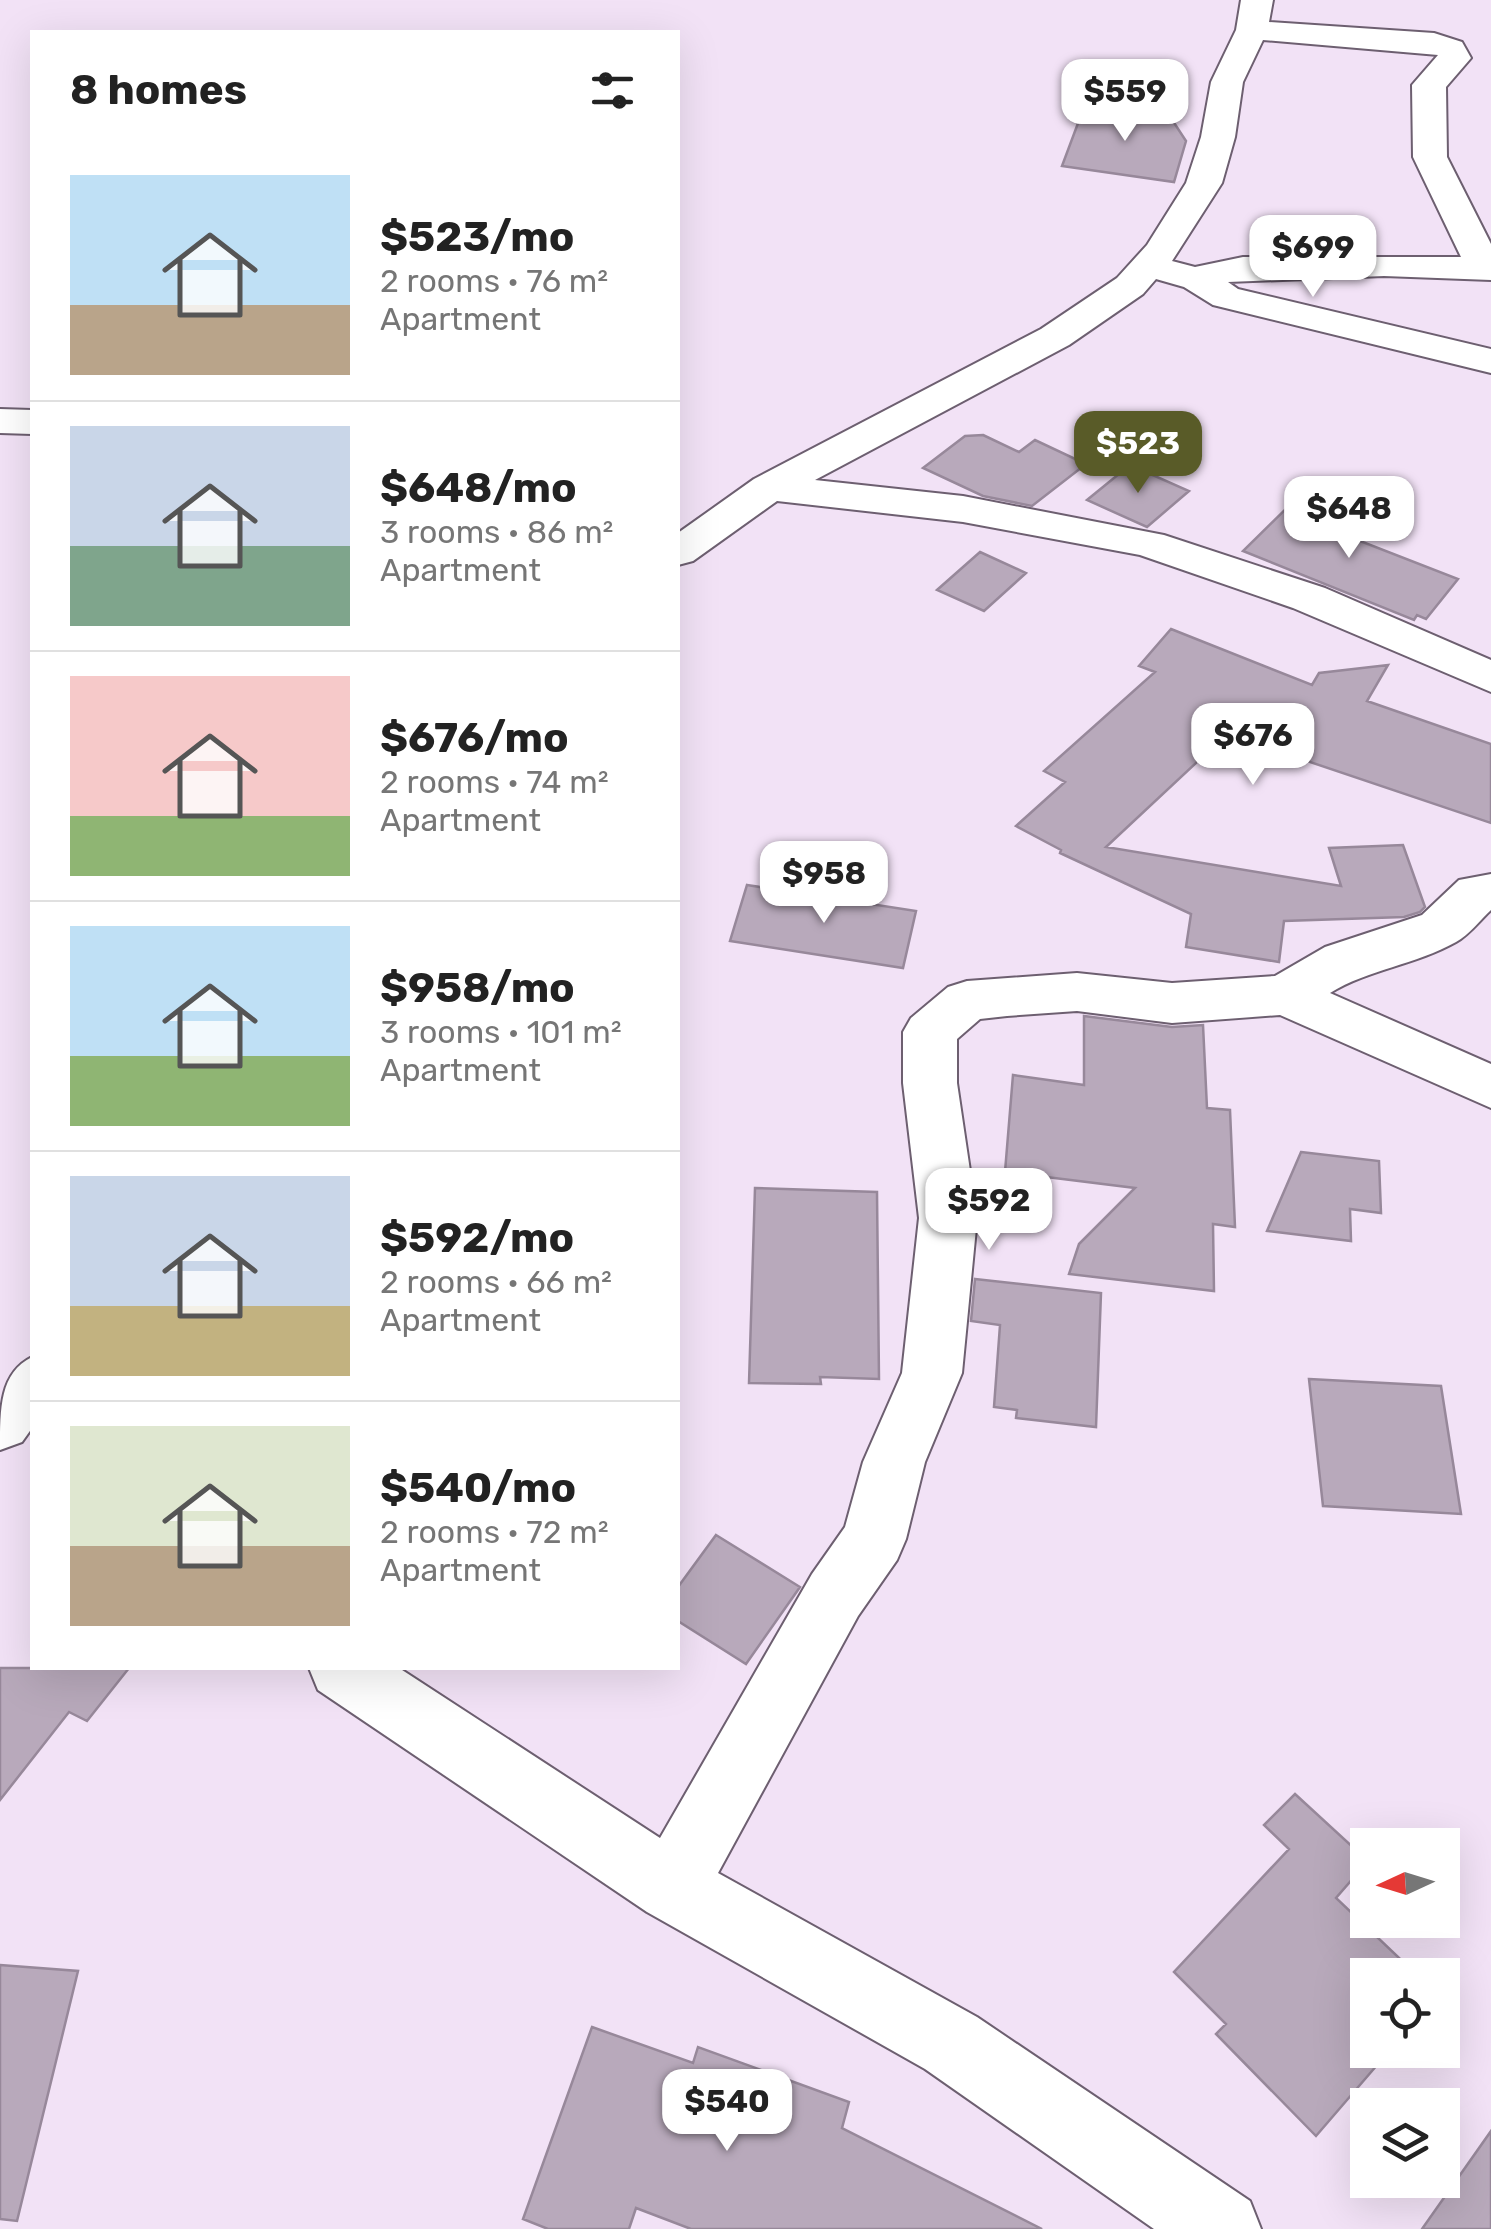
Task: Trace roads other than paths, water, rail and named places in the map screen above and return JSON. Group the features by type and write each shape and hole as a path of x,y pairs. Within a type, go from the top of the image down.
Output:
{"street":[{"path":"680,551 769,488 1055,337 1130,286 1150,266 1204,183 1228,82 1254,15 1434,42 1451,49 1454,58 1430,85 1430,158 1488,269 1384,265 1243,268 1194,278"},
{"path":"1150,266 1194,278 1226,297 1421,341 1491,361"},
{"path":"0,421 30,422"},
{"path":"769,488 963,509 1149,544 1308,598 1491,677"},
{"path":"672,1886 836,1595 874,1539 894,1462 932,1373 948,1218 930,1083 930,1032 968,1002 1007,997 1077,992 1172,1004 1285,995 1343,960 1396,946 1440,928 1477,893 1491,892"},
{"path":"1285,995 1491,1087"},
{"path":"30,1386 0,1427 30,1451"},
{"path":"345,1670 672,1886 952,2043 1222,2229"}]}
